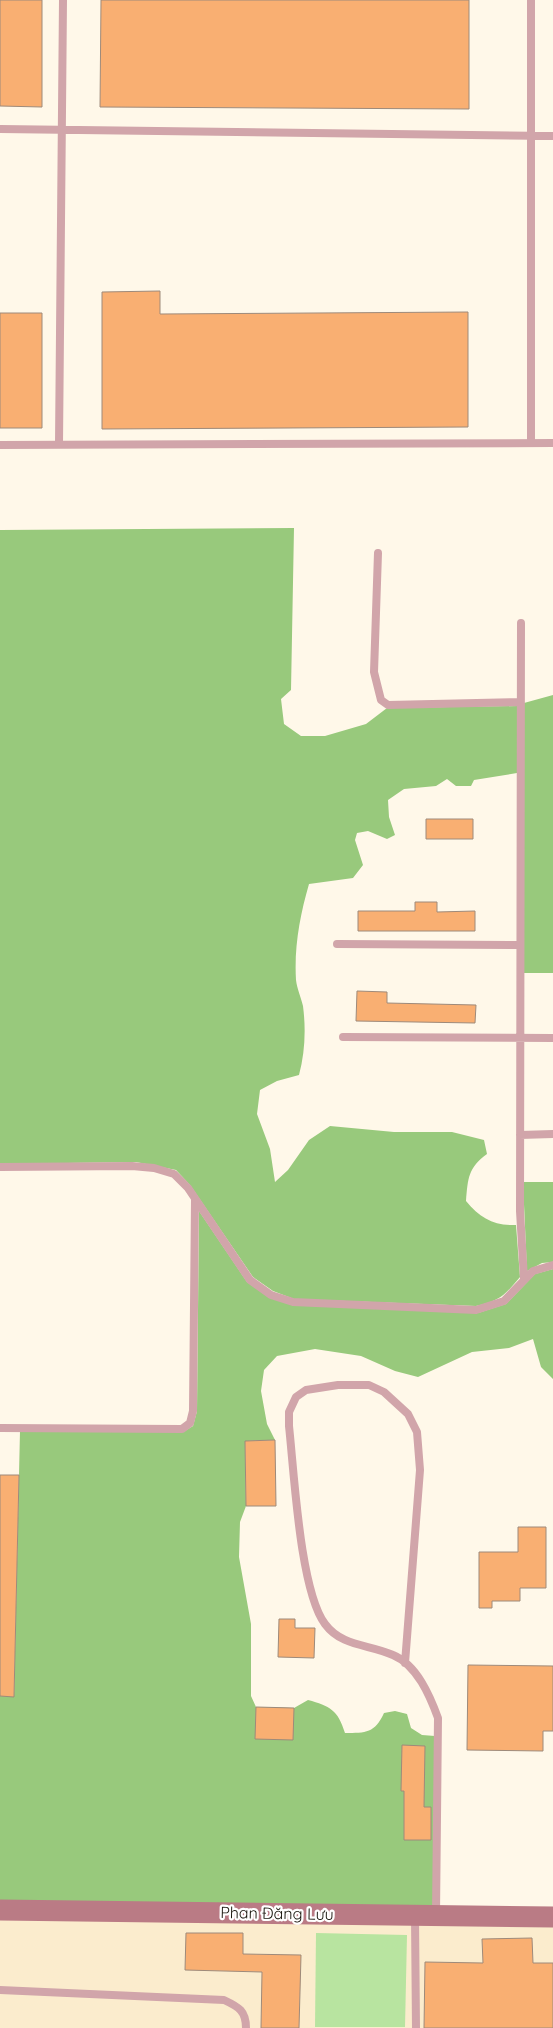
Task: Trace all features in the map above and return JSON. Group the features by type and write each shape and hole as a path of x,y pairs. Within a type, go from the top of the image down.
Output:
{"street":[{"name":"Phan Đăng Lưu","path":"0,1910 553,1917"}],"lane":[{"path":"59,444 63,0"},
{"path":"531,443 532,0"},
{"path":"0,129 62,128 553,136"},
{"path":"0,444 553,443"},
{"path":"378,553 374,672 381,700 388,705 520,702"},
{"path":"521,623 520,1239 524,1279"},
{"path":"337,944 520,945"},
{"path":"343,1038 553,1038"},
{"path":"520,1134 553,1134"},
{"path":"0,1167 132,1166 154,1168 174,1174 196,1200 250,1280 271,1294 293,1302 476,1310 504,1301 533,1271 553,1265"},
{"path":"0,1428 182,1429 190,1423 193,1411 196,1200"},
{"path":"405,1663 420,1470 417,1432 408,1414 397,1402 384,1392 369,1385 338,1385 306,1390 296,1397 289,1412 289,1426 301,1532 312,1600 324,1624 338,1636 354,1645 392,1655 405,1663 430,1696 438,1718 436,1915"},
{"path":"415,1915 416,2028"},
{"path":"0,1990 224,2000 239,2007 246,2016 246,2028"}],"shaded area":[{"path":"0,1919 553,1926 553,2028 0,2028"}],"green space":[{"path":"294,528 291,690 281,699 284,724 301,736 325,736 366,724 387,708 517,706 517,773 474,780 471,786 456,786 447,779 436,786 404,789 388,800 389,817 395,835 387,839 368,831 357,833 355,840 363,865 353,878 309,884 300,919 296,955 296,980 303,1006 304,1023 304,1050 301,1067 299,1075 277,1081 260,1090 257,1114 270,1149 275,1182 288,1170 309,1140 330,1126 394,1132 452,1132 484,1140 487,1154 476,1164 470,1174 466,1201 488,1220 501,1224 516,1225 520,1277 497,1299 476,1306 294,1299 273,1291 253,1277 190,1185 176,1170 136,1162 0,1164 0,530"},
{"path":"553,695 553,973 524,973 524,703"},
{"path":"523,1182 553,1182 553,1262 542,1263 527,1271"},
{"path":"199,1211 247,1282 269,1297 478,1313 506,1304 535,1274 553,1269 553,1379 541,1367 533,1339 509,1348 472,1352 418,1377 395,1371 361,1356 315,1349 277,1356 264,1370 261,1391 267,1424 275,1440 245,1441 246,1506 240,1522 239,1557 251,1624 251,1696 256,1707 294,1708 308,1700 322,1704 336,1714 345,1733 359,1733 369,1730 377,1725 384,1713 395,1711 407,1714 411,1728 422,1735 435,1736 433,1906 0,1901 0,1696 14,1696 20,1431 183,1432 193,1426 197,1411"},
{"path":"316,1933 407,1935 405,2027 315,2027"}],"building":[{"path":"0,0 42,0 42,107 0,106"},
{"path":"101,0 469,0 469,109 100,107"},
{"path":"160,291 160,314 468,312 468,427 102,429 102,292"},
{"path":"0,313 42,313 42,428 0,428"},
{"path":"426,819 473,819 473,839 426,839"},
{"path":"415,902 437,902 437,912 475,911 475,931 358,931 358,911 415,911"},
{"path":"357,991 387,992 387,1003 476,1005 475,1023 356,1021"},
{"path":"275,1440 276,1506 246,1506 245,1441"},
{"path":"0,1475 19,1475 14,1697 0,1696"},
{"path":"518,1527 546,1527 546,1588 520,1588 520,1601 492,1601 492,1608 479,1608 479,1552 518,1552"},
{"path":"279,1619 295,1619 295,1628 315,1628 314,1658 278,1657"},
{"path":"468,1665 553,1666 553,1731 543,1731 543,1751 467,1750"},
{"path":"256,1707 294,1708 293,1740 255,1739"},
{"path":"402,1745 425,1746 424,1807 431,1807 431,1840 404,1840 404,1791 401,1791"},
{"path":"186,1933 243,1933 243,1954 301,1955 299,2028 261,2028 262,1972 185,1970"},
{"path":"532,1938 533,1963 553,1963 553,2028 424,2028 425,1962 483,1963 482,1939"}]}
